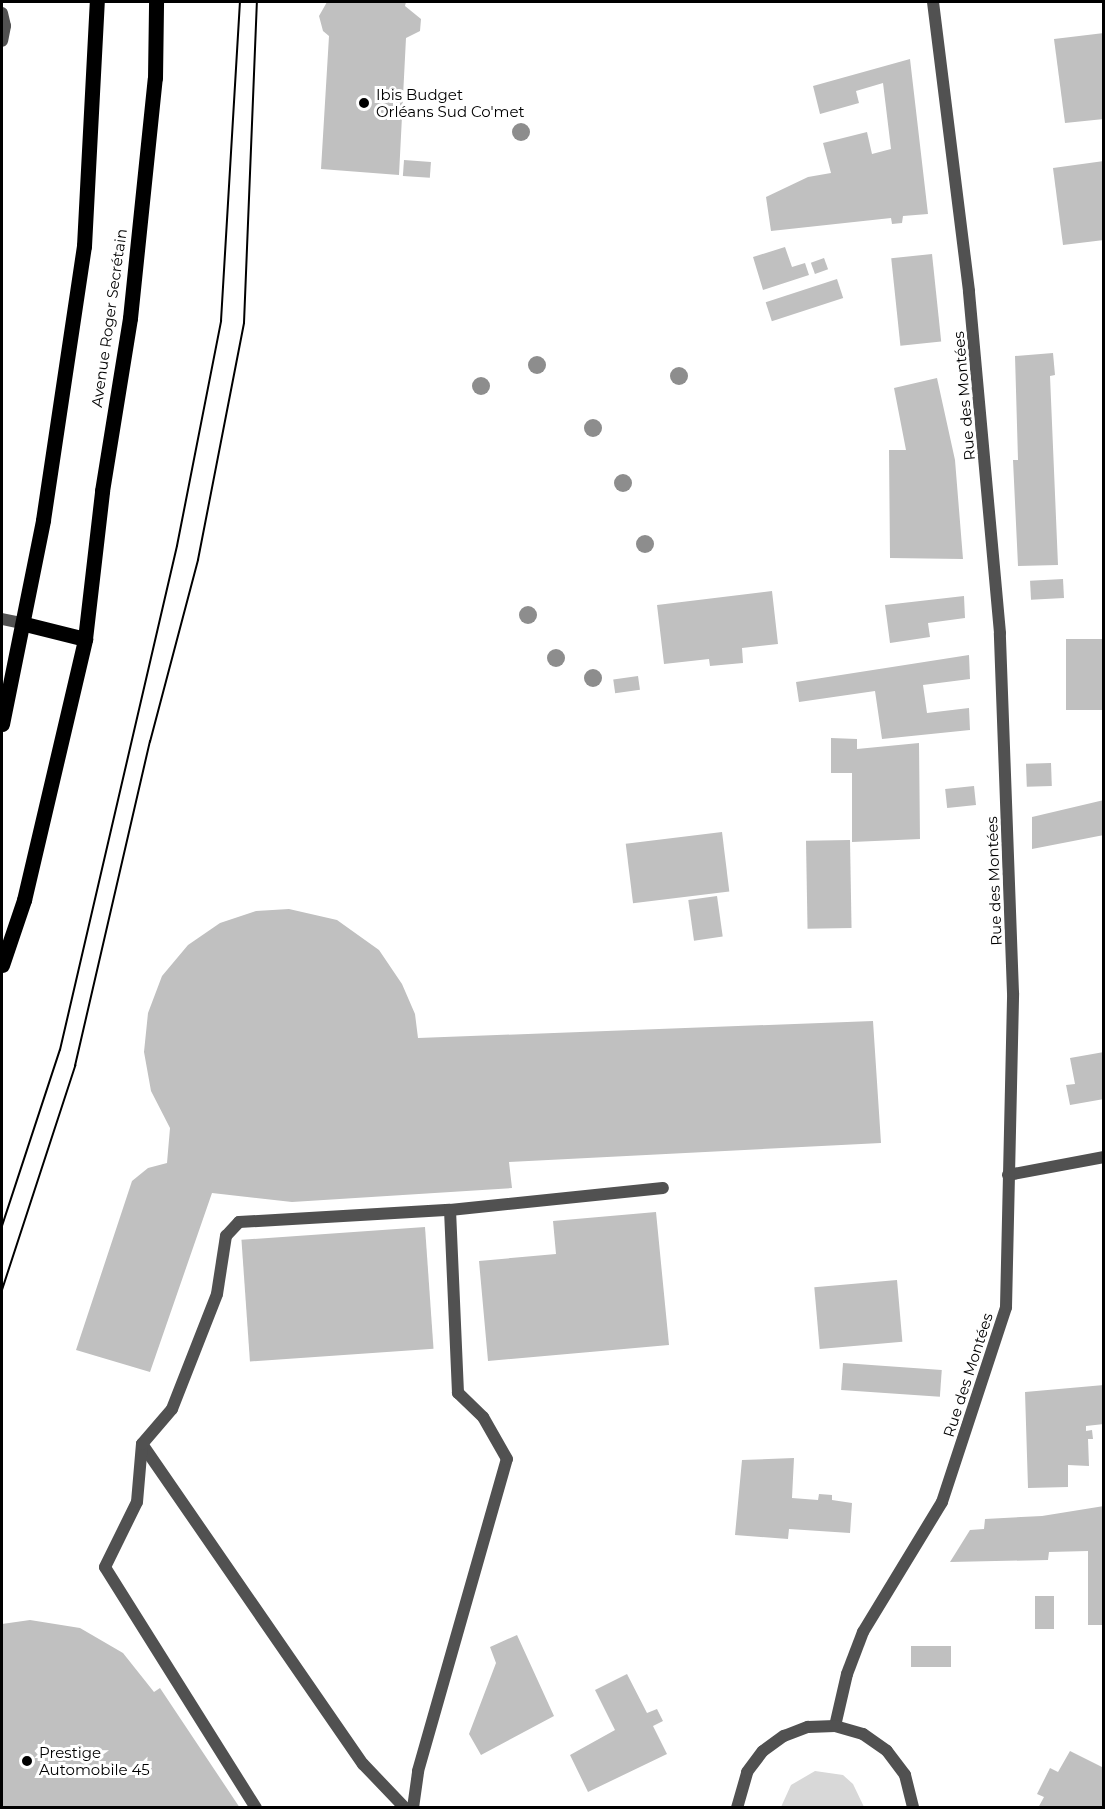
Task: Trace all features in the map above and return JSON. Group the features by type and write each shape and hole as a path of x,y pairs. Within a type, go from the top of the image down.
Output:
{"main road":[{"path":"2,724 25,624 84,246 97,2"},
{"name":"Avenue Roger Secrétain","path":"2,964 24,900 85,639 102,491 130,318 156,78 156,2"},
{"path":"25,624 85,639"}],"street":[{"name":"Rue des Montées","path":"835,1726 847,1674 863,1632 942,1502 1006,1307 1013,993 1000,633 969,291 933,2"},
{"path":"2,13 5,26 2,40"},
{"path":"2,619 25,624"},
{"path":"1008,1175 1104,1157"},
{"path":"256,1808 105,1567 137,1502 142,1444 172,1409 217,1294 226,1236 239,1222 450,1210 663,1188"},
{"path":"413,1808 418,1771 507,1459 483,1417 458,1393 450,1210"},
{"path":"142,1444 363,1764 405,1808"},
{"path":"737,1808 747,1772 763,1751 800,1730 835,1726 863,1734 887,1751 904,1775 913,1808"}],"shaded area":[{"path":"815,1771 843,1775 853,1784 864,1807 781,1807 791,1785"}],"building":[{"name":"Ibis Budget Orléans Sud Co'met","path":"327,2 406,2 405,6 421,19 420,31 406,38 399,175 321,169 329,36 323,31 319,16"},
{"path":"1104,33 1104,119 1065,123 1054,39"},
{"path":"910,59 928,214 903,216 902,223 892,224 891,218 771,231 766,197 808,177 831,173 823,143 867,132 872,154 891,149 883,83 856,91 859,103 820,114 813,86"},
{"path":"404,160 431,162 430,178 403,176"},
{"path":"1104,161 1104,240 1063,245 1053,168"},
{"path":"785,247 792,267 805,263 809,275 763,290 753,257"},
{"path":"932,254 941,342 900,346 891,258"},
{"path":"824,258 828,269 815,274 811,263"},
{"path":"837,279 843,298 772,321 766,302"},
{"path":"1053,353 1055,375 1050,376 1058,565 1018,566 1013,460 1018,460 1015,356"},
{"path":"937,378 955,460 963,559 890,558 889,450 906,450 894,388"},
{"path":"1063,579 1064,598 1031,600 1030,581"},
{"path":"772,591 778,644 742,648 743,663 710,666 709,659 664,664 657,605"},
{"path":"964,596 965,618 928,623 930,637 890,643 885,605"},
{"path":"1066,639 1104,639 1104,710 1066,710"},
{"path":"969,655 970,679 923,685 927,713 969,708 970,730 882,739 875,691 799,702 796,682"},
{"path":"638,676 640,690 615,693 613,679"},
{"path":"831,738 857,739 857,749 919,743 920,839 852,842 852,773 831,773"},
{"path":"1051,763 1052,786 1027,787 1026,764"},
{"path":"974,786 976,805 947,808 945,789"},
{"path":"1104,800 1104,835 1032,849 1032,817"},
{"path":"722,832 729,892 633,903 626,844"},
{"path":"850,840 852,928 808,929 806,841"},
{"path":"717,896 723,937 694,941 688,900"},
{"path":"289,909 337,920 379,950 402,984 415,1014 418,1038 873,1021 881,1143 509,1162 512,1188 292,1202 212,1193 150,1372 76,1350 132,1181 148,1168 167,1163 170,1128 151,1091 144,1052 148,1013 162,976 188,945 220,923 256,911"},
{"path":"1104,1052 1104,1099 1070,1105 1066,1085 1075,1084 1070,1058"},
{"path":"656,1212 669,1345 488,1361 479,1261 556,1254 553,1221"},
{"path":"425,1227 434,1349 250,1362 241,1240"},
{"path":"897,1280 902,1342 820,1349 814,1287"},
{"path":"843,1363 942,1370 940,1397 841,1390"},
{"path":"1104,1385 1104,1424 1086,1426 1086,1431 1092,1430 1093,1439 1088,1439 1089,1466 1068,1465 1068,1487 1028,1488 1025,1392"},
{"path":"794,1458 792,1498 818,1500 819,1494 832,1495 832,1500 852,1503 850,1533 789,1529 788,1539 735,1535 742,1460"},
{"path":"1104,1506 1104,1625 1088,1625 1088,1551 1049,1552 1048,1560 950,1562 970,1530 984,1529 985,1519 1042,1516"},
{"path":"1035,1596 1054,1596 1054,1629 1035,1629"},
{"path":"30,1620 80,1628 123,1653 154,1692 160,1688 240,1808 2,1808 2,1624"},
{"path":"517,1635 554,1716 481,1755 469,1734 496,1663 490,1647"},
{"path":"911,1646 951,1646 951,1667 911,1667"},
{"path":"627,1674 647,1713 657,1709 663,1721 653,1726 667,1754 588,1792 570,1755 615,1730 595,1690"},
{"path":"1070,1751 1104,1768 1104,1808 1038,1808 1044,1797 1037,1794 1050,1768 1058,1772"}],"tram line":[{"path":"2,1226 60,1050 177,546 221,321 240,2"},
{"path":"2,1290 75,1066 150,742 198,560 244,323 257,2"}],"place":[{"name":"Ibis Budget Orléans Sud Co'met","path":"364,103"},
{"name":"Prestige Automobile 45","path":"27,1761"}]}
